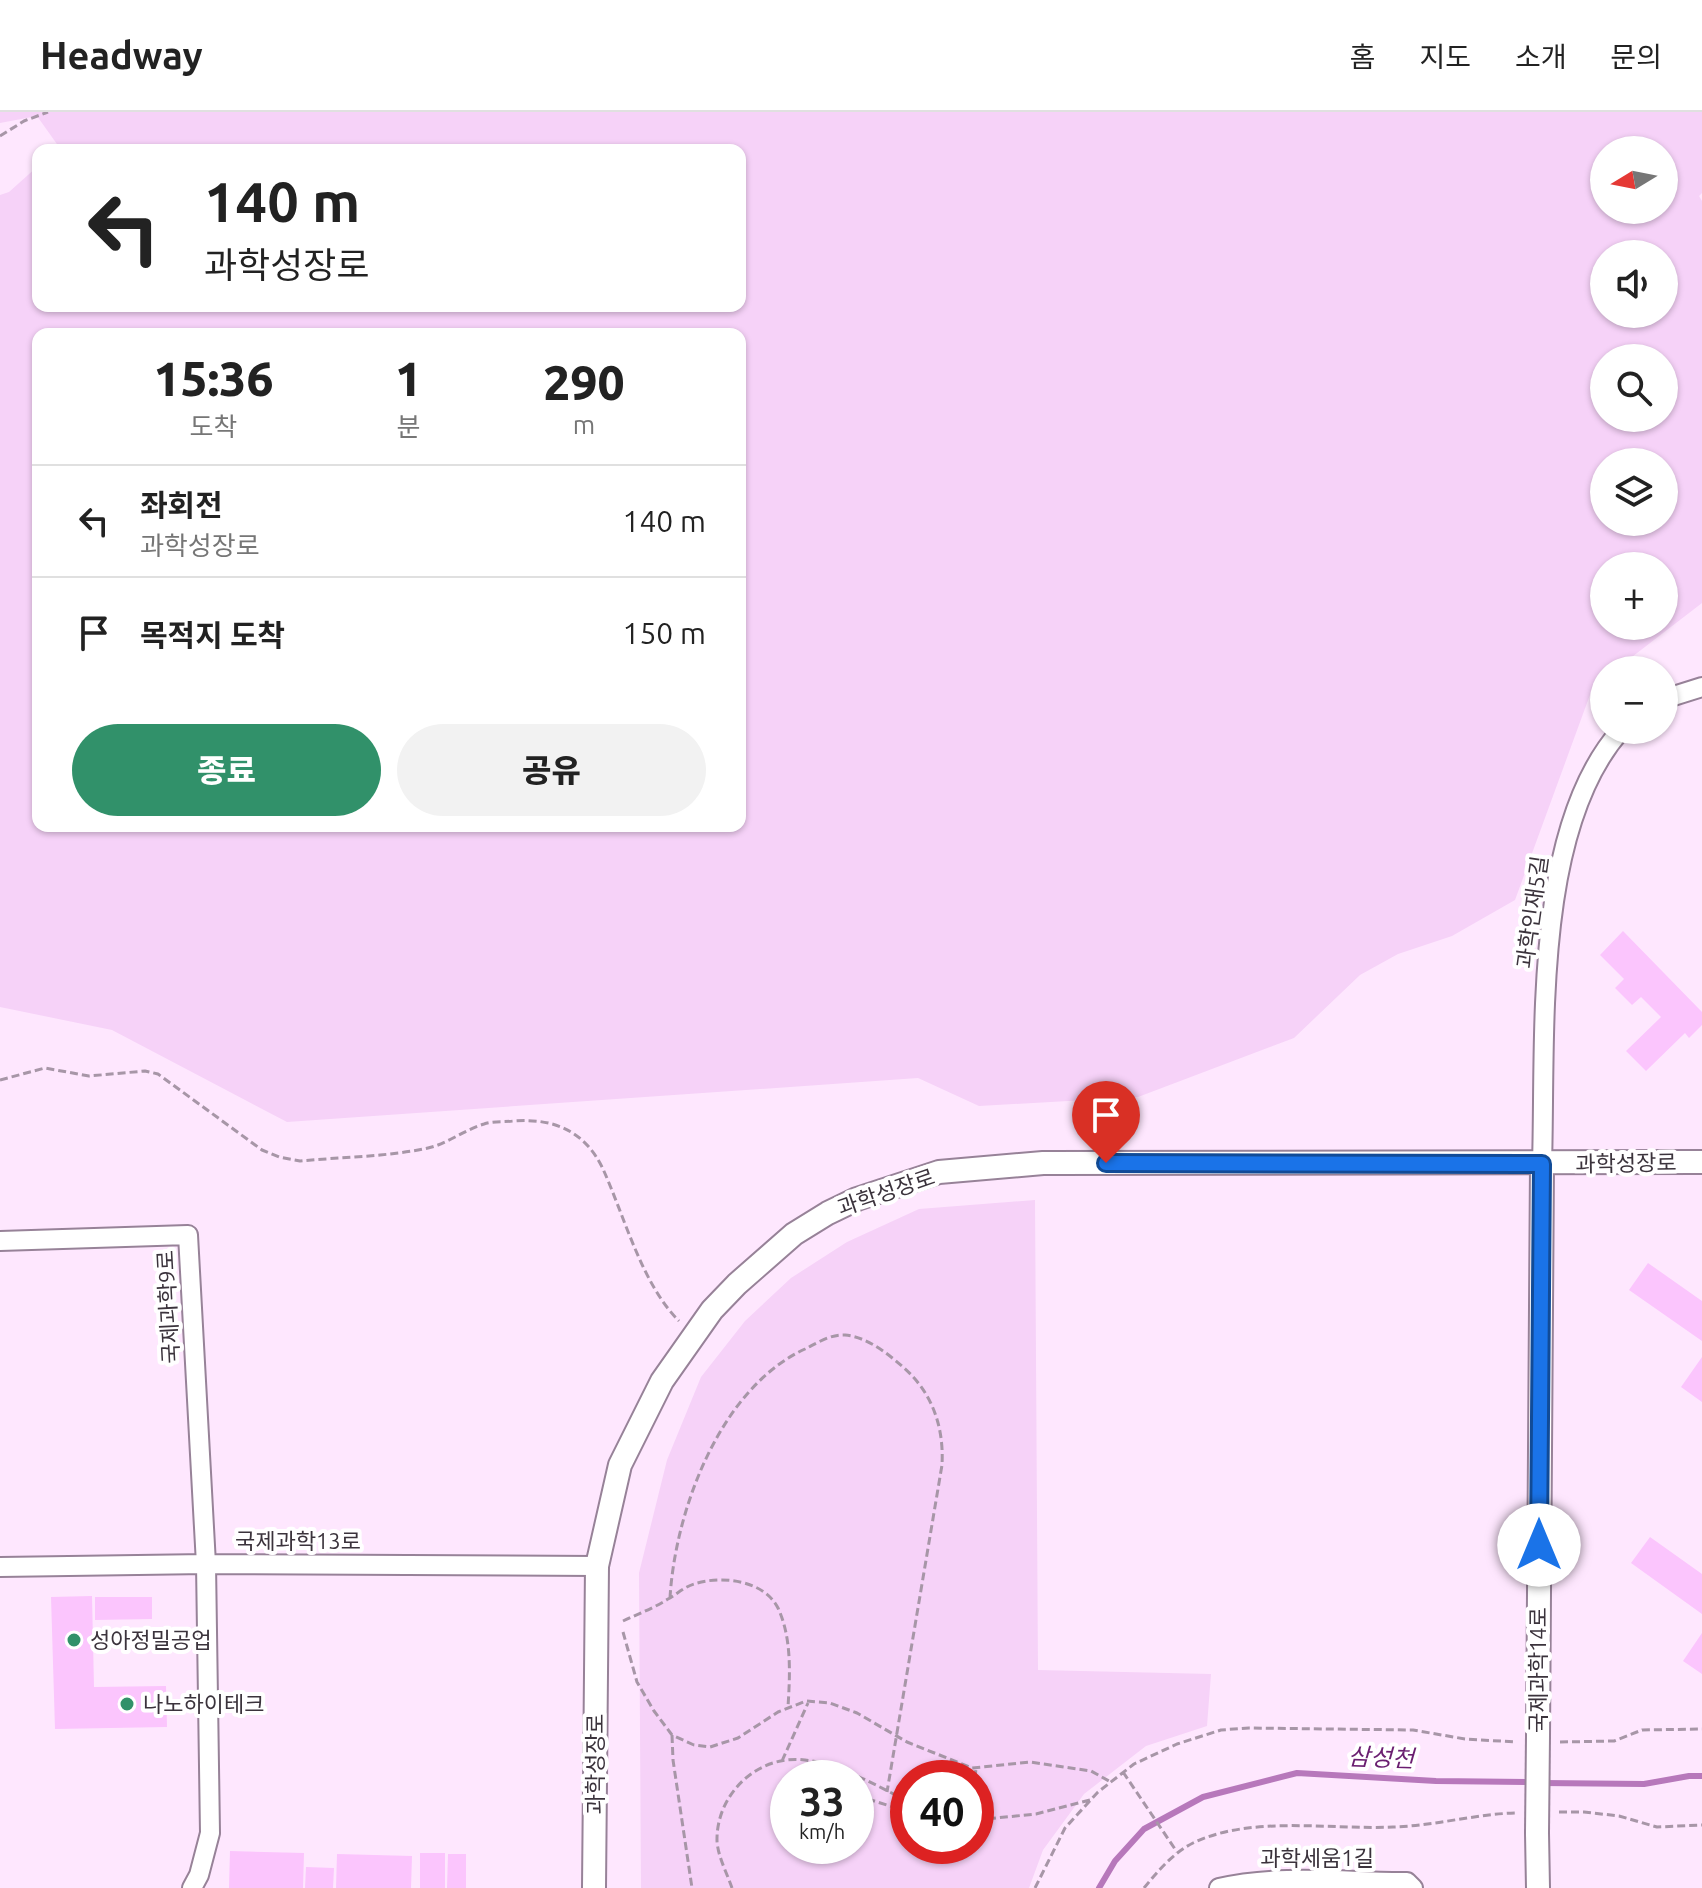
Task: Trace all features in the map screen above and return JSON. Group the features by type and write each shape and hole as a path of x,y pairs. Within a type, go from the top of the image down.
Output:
{"street":[{"path":"1678,695 1702,687"},
{"name":"과학인재5길","path":"1542,1164 1547,946 1563,855 1579,797 1608,744"},
{"name":"과학성장로","path":"594,1888 597,1566 620,1465 662,1381 693,1335 737,1284 794,1234 857,1199 939,1172 1043,1163 1702,1162"},
{"name":"국제과학14로","path":"1538,1888 1542,1164"},
{"name":"국제과학9로","path":"0,1241 188,1235 206,1564"},
{"path":"192,1888 199,1875 210,1833 206,1564"},
{"name":"국제과학13로","path":"0,1567 206,1564 597,1566"},
{"name":"과학세움1길","path":"1219,1888 1244,1882 1303,1885 1407,1882 1413,1888"}],"path":[{"path":"0,136 24,121 48,112"},
{"path":"0,1080 45,1068 89,1076 145,1071 158,1074 262,1150 300,1161 430,1148 485,1123 531,1120 553,1123 571,1130 587,1144 601,1165 653,1285 666,1308 693,1335"},
{"path":"670,1598 674,1564 690,1494 721,1431 746,1396 792,1355 842,1334 885,1352 911,1374 938,1417 943,1440 942,1465 887,1792"},
{"path":"623,1621 692,1584 723,1579 750,1584 777,1606 788,1646 788,1707"},
{"path":"623,1632 637,1682 672,1735 692,1888"},
{"path":"782,1760 809,1701"},
{"path":"672,1735 694,1745 710,1747 738,1738 788,1707 809,1701 830,1703 857,1713 907,1742 955,1760"},
{"path":"1035,1888 1065,1828 1111,1782 1134,1764 1177,1744 1221,1730 1413,1730 1465,1739 1614,1741 1642,1730 1702,1729"},
{"path":"994,1766 1030,1762 1091,1771 1111,1782"},
{"path":"732,1888 717,1844 722,1809 735,1788 750,1774 770,1764"},
{"path":"1123,1772 1178,1854"},
{"path":"874,1786 890,1793"},
{"path":"994,1818 1036,1814 1090,1800"},
{"path":"1553,1812 1608,1815 1657,1827 1702,1825"},
{"path":"1144,1888 1168,1860 1193,1843 1231,1831 1255,1828 1394,1827 1521,1813"}],"shaded area":[{"path":"0,112 1702,112 1702,193 1699,196 1702,201 1702,603 1678,621 1678,552 1590,552 1590,640 1654,640 1633,656 1590,656 1590,695 1515,900 1452,936 1398,954 1360,975 1294,1038 1138,1097 979,1106 918,1078 287,1122 112,1030 0,1007 0,195 9,192 32,171 32,312 746,312 746,144 57,144 37,116 0,123"},
{"path":"1035,1200 1038,1670 1211,1674 1207,1726 1146,1746 1084,1794 1043,1850 1029,1888 641,1888 639,1573 667,1460 701,1377 745,1321 791,1278 847,1242 919,1209"}],"building":[{"path":"1623,931 1702,1012 1702,1025 1689,1038 1685,1033 1646,1071 1626,1051 1661,1017 1641,997 1632,1005 1615,988 1624,979 1600,955"},
{"path":"1648,1263 1702,1301 1702,1341 1629,1290"},
{"path":"1702,1357 1702,1402 1681,1387"},
{"path":"1650,1537 1702,1574 1702,1614 1631,1563"},
{"path":"92,1596 94,1687 166,1686 167,1727 55,1729 51,1597"},
{"path":"95,1597 152,1597 152,1619 95,1620"},
{"path":"1702,1633 1702,1674 1683,1661"},
{"path":"230,1851 304,1853 303,1888 229,1888"},
{"path":"420,1853 445,1853 445,1888 420,1888"},
{"path":"337,1854 412,1856 411,1888 336,1888"},
{"path":"448,1854 466,1854 466,1888 447,1888"},
{"path":"306,1867 334,1868 333,1888 305,1888"}],"waterway":[{"name":"삼성천","path":"1099,1888 1115,1861 1144,1829 1203,1797 1297,1773 1436,1781 1531,1782"},
{"name":"삼성천","path":"1542,1783 1644,1784 1702,1776"}],"place":[{"name":"성아정밀공업","path":"74,1640"},
{"name":"나노하이테크","path":"127,1704"}],"route":[{"path":"1106,1163 1542,1164 1539,1545"}]}
